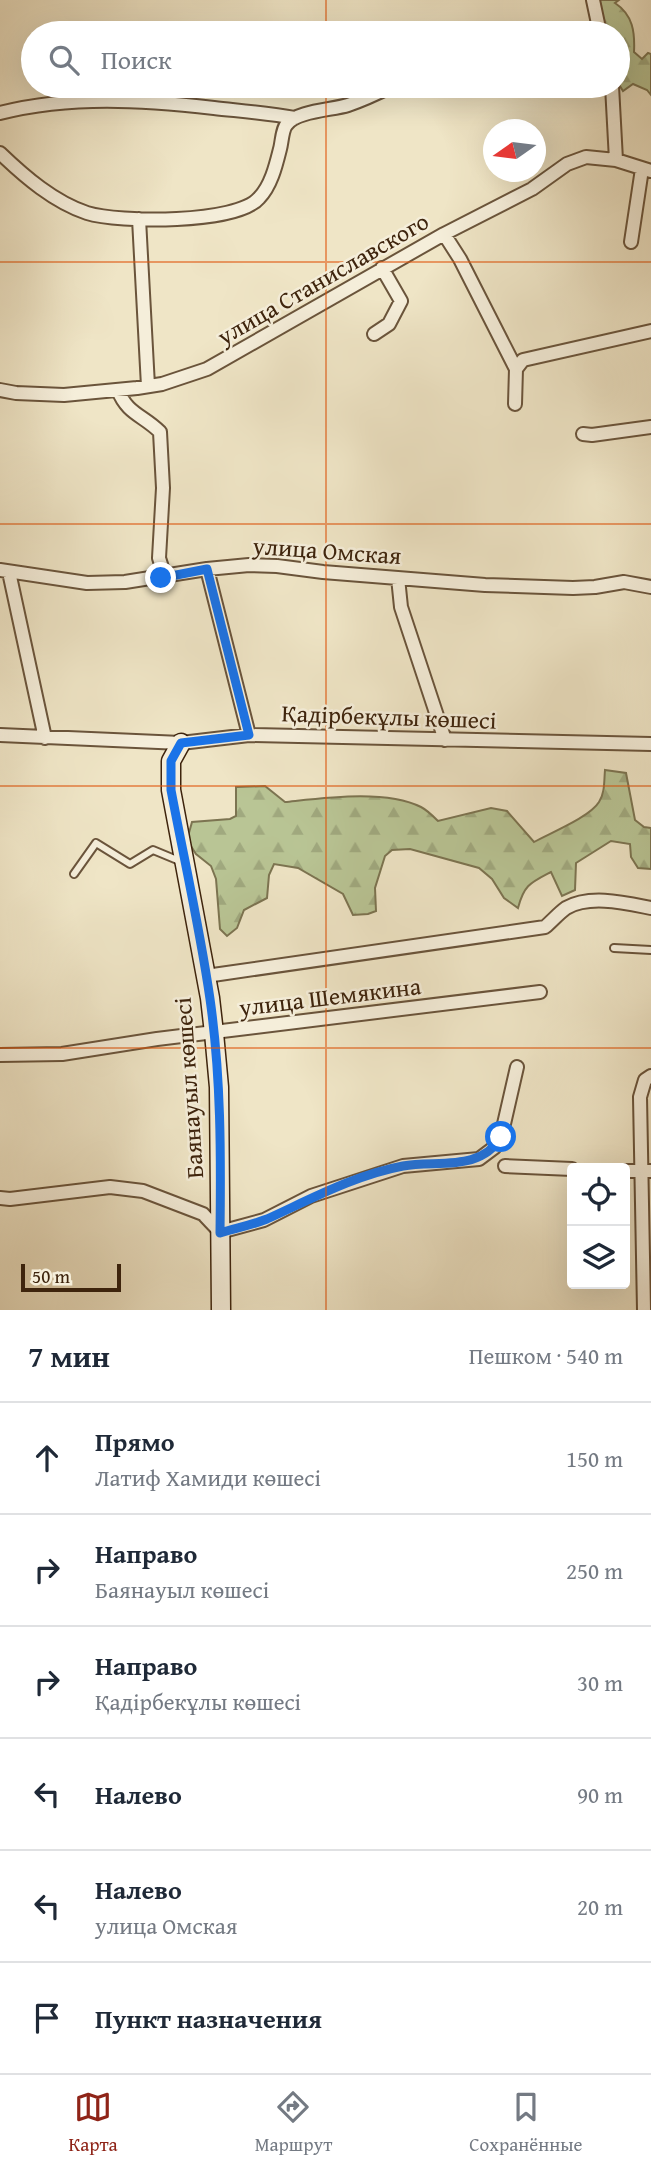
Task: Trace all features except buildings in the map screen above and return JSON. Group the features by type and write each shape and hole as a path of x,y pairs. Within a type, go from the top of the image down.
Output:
{"street":[{"path":"593,0 597,21"},
{"path":"0,113 64,101 104,100 179,104 295,118 348,105 364,98"},
{"path":"612,98 615,160"},
{"path":"0,153 43,191 88,213 121,219 163,220 215,215 249,207 259,199 266,188 280,150 285,125 295,118"},
{"name":"улица Станиславского","path":"0,390 64,395 118,390 148,386 207,369 382,268 532,189 567,164 586,158 615,160 646,170"},
{"path":"631,242 646,170"},
{"path":"139,219 148,386"},
{"path":"444,234 460,259 516,369 516,404"},
{"path":"374,334 388,324 401,301 382,268"},
{"path":"516,369 523,360 651,331"},
{"path":"118,390 128,409 160,432 163,488 159,558 165,577"},
{"path":"583,434 651,427"},
{"name":"улица Омская","path":"5,571 87,583 125,582 249,565 398,578 573,588 624,582 651,587"},
{"path":"207,569 249,735"},
{"path":"5,571 45,738"},
{"path":"398,578 401,607 445,740"},
{"name":"Қадірбекұлы көшесі","path":"0,736 181,743 249,735 651,744"},
{"name":"Баянауыл көшесі","path":"181,743 171,761 170,773 206,976 219,1087 221,1310"},
{"path":"206,976 545,927 565,909 581,902 625,902 651,908"},
{"name":"улица Шемякина","path":"0,1055 62,1054 540,992"},
{"path":"0,1198 110,1187 143,1191 203,1214 220,1233 264,1220 311,1196 403,1166 479,1159 495,1147 501,1137 517,1067"},
{"path":"644,1310 647,1171 640,1097 645,1080 651,1076"},
{"path":"505,1166 567,1169"}],"lane":[{"path":"74,874 96,843 130,864 153,850 184,863"},
{"path":"614,948 651,950"}],"green space":[{"path":"592,0 619,0 615,3 626,13 632,24 634,52 642,59 648,53 651,54 651,95 647,90 633,84 630,86 630,21 595,21"},
{"path":"605,770 626,773 635,820 644,827 651,828 651,869 638,868 631,857 630,844 611,841 576,863 575,890 562,896 551,872 529,886 518,908 504,898 492,879 479,868 410,849 392,850 385,856 375,888 376,911 353,915 343,894 298,868 274,864 269,875 267,898 244,910 237,928 227,936 220,929 216,879 211,866 196,854 187,840 192,822 230,819 236,816 236,787 265,786 285,802 354,796 407,801 428,811 438,821 491,808 507,811 534,842 579,819 594,808 602,795"}],"route":[{"path":"161,578 207,569 249,735 181,743 171,761 170,773 214,1033 219,1087 220,1233 264,1220 311,1196 403,1166 479,1159 495,1147 501,1137"}]}
